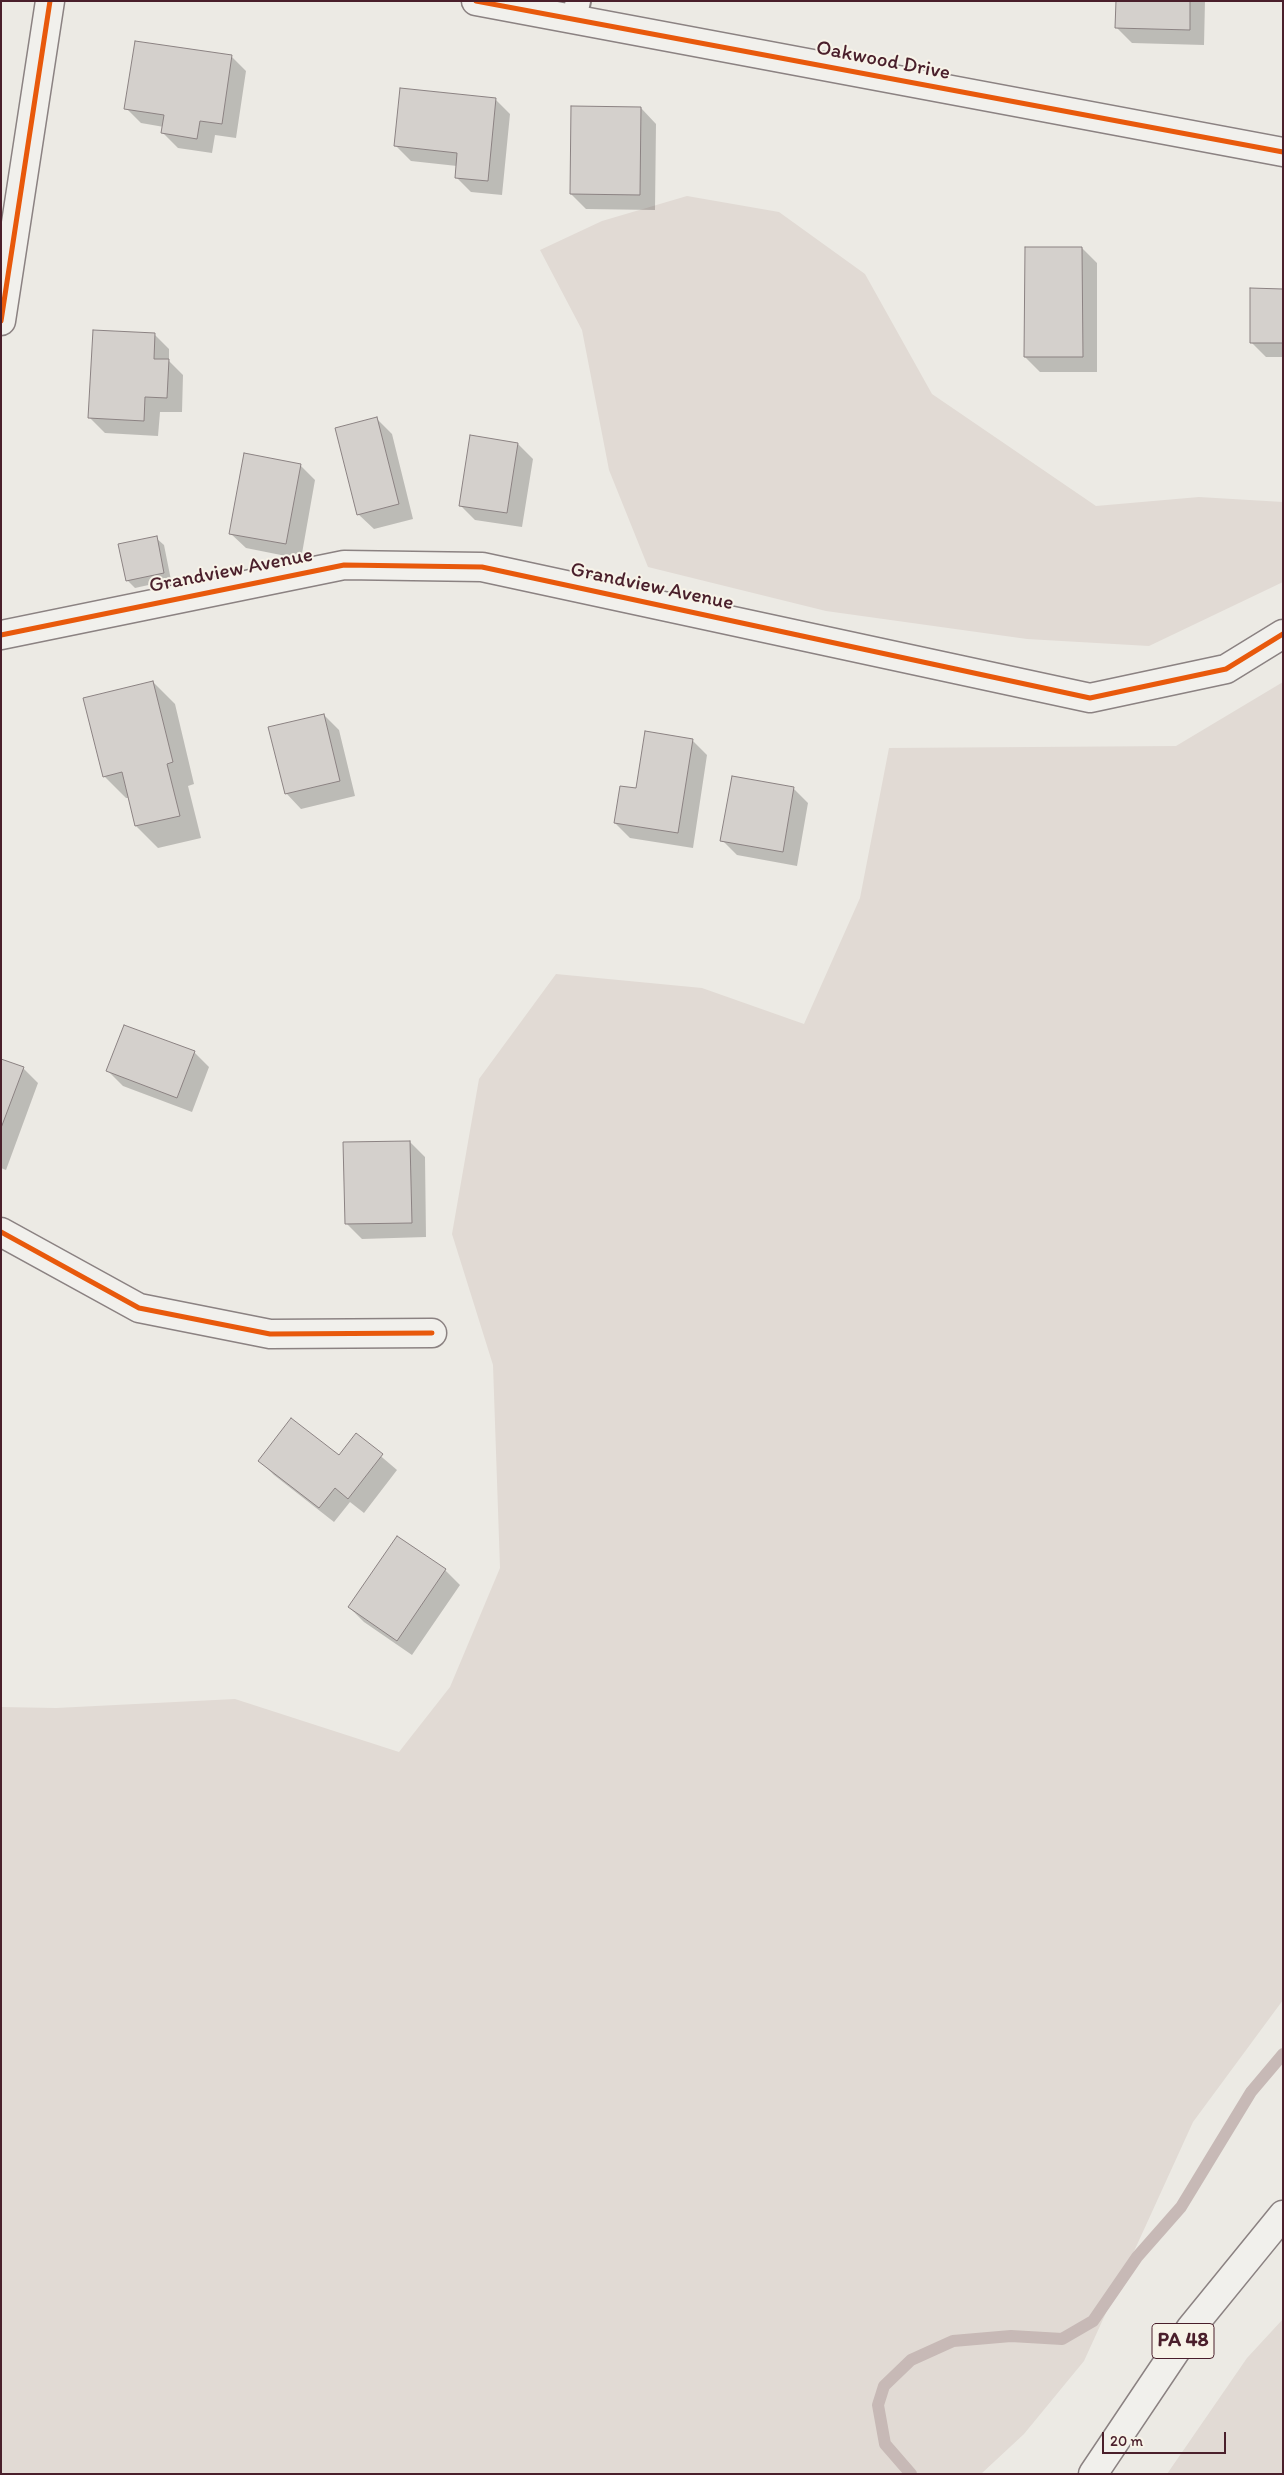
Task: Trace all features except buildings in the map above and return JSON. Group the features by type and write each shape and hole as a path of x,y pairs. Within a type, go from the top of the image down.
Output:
{"street":[{"path":"1,321 50,1"},
{"name":"Oakwood Drive","path":"476,1 576,10 1283,152"},
{"name":"Grandview Avenue","path":"1,635 344,565 482,567 1090,698 1226,669 1283,634"},
{"path":"1,1232 139,1308 270,1334 432,1333"},
{"name":"PA 48","path":"1093,2474 1191,2328 1283,2215"}],"shaded area":[{"path":"687,196 779,212 865,274 932,394 1096,506 1199,497 1283,502 1283,582 1149,646 1027,639 826,611 648,567 609,470 582,330 540,250 602,221"},
{"path":"1283,682 1283,2000 1193,2122 1084,2361 1024,2434 981,2474 1,2474 1,1707 56,1708 235,1699 399,1752 450,1687 500,1568 493,1365 452,1234 479,1079 556,974 702,988 804,1024 860,898 889,748 1176,746"},
{"path":"1283,2319 1283,2474 1167,2474 1247,2358"}],"waterway":[{"path":"911,2474 885,2444 878,2405 884,2386 911,2360 953,2341 1011,2336 1062,2339 1093,2321 1137,2257 1181,2207 1251,2092 1283,2054"}],"cycle path":[{"path":"1,321 50,1"},
{"path":"476,1 1283,152"},
{"path":"1,635 344,565 482,567 1090,698 1226,669 1283,634"},
{"path":"1,1232 139,1308 270,1334 432,1333"}]}
